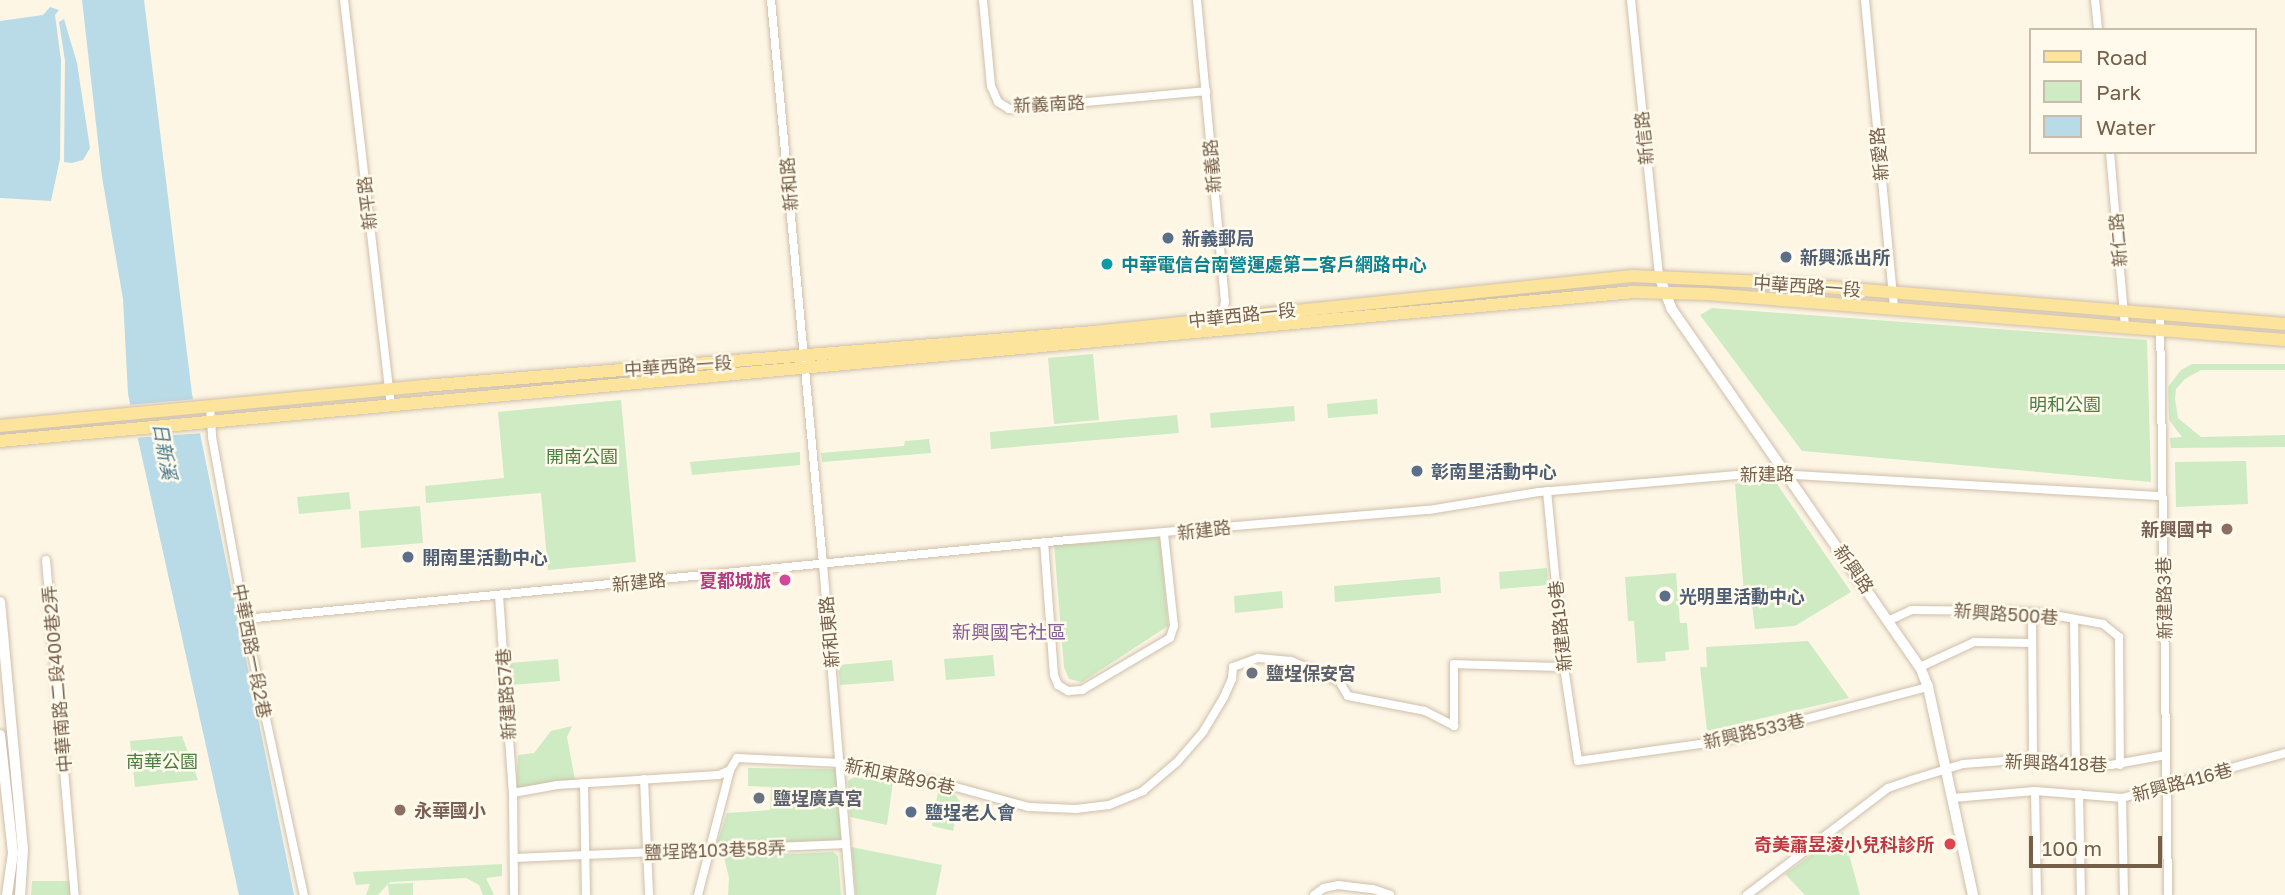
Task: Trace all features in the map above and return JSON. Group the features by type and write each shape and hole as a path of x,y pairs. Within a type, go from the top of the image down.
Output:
{"main road":[{"name":"中華西路一段","path":"0,442 391,406 1632,275 1892,292 2285,324"},
{"name":"中華西路一段","path":"0,426 389,389 805,362 1216,331 1665,291 2285,340"}],"street":[{"name":"新平路","path":"344,0 391,406"},
{"name":"新和路","path":"771,0 805,362"},
{"name":"新義南路","path":"983,0 990,86 998,102 1009,109 1206,91"},
{"name":"新義路","path":"1197,0 1225,302 1216,331"},
{"name":"新信路","path":"1631,0 1659,276"},
{"name":"新愛路","path":"1865,0 1894,308"},
{"path":"2095,0 2098,28"},
{"name":"新仁路","path":"2110,154 2126,310 2125,327"},
{"name":"新興路","path":"1659,276 1671,308 1890,620 1920,667 1928,687 1973,895"},
{"name":"新建路3巷","path":"2160,314 2168,895"},
{"name":"新和東路","path":"805,362 841,763 850,895"},
{"name":"中華西路一段2巷","path":"205,406 245,618 304,895"},
{"name":"新建路","path":"245,618 1044,542 1429,510 1547,491 1753,473 2162,496"},
{"name":"新建路19巷","path":"1547,491 1564,667 1578,761"},
{"path":"1044,542 1054,675 1058,685 1068,691 1082,690 1170,638 1174,625 1164,534"},
{"name":"中華南路二段400巷2弄","path":"46,561 75,892"},
{"name":"新建路57巷","path":"499,594 513,793 514,895"},
{"path":"0,602 23,849 20,895"},
{"name":"新興路500巷","path":"1890,620 1911,610 2032,613 2103,625 2119,637 2120,765"},
{"path":"2032,613 2033,760"},
{"path":"2074,619 2076,761"},
{"path":"1920,667 1974,642 2032,643"},
{"name":"新和東路96巷","path":"730,770 737,758 841,763 952,786 1029,807 1076,809 1109,805 1143,791 1177,762 1203,732 1232,679 1233,667 1258,658 1291,661 1339,681 1348,696 1425,710 1454,726 1454,664 1564,667"},
{"name":"新興路533巷","path":"1578,761 1722,741 1928,687"},
{"path":"0,735 13,853 8,895"},
{"name":"新興路416巷","path":"1952,798 2035,791 2122,798 2167,788 2285,753"},
{"name":"新興路418巷","path":"1747,895 1888,788 1946,768 1963,764 2033,760 2120,765 2166,755"},
{"path":"513,793 584,783 719,775 730,770"},
{"path":"698,895 730,770"},
{"path":"644,779 649,895"},
{"path":"584,783 586,895"},
{"path":"2035,791 2037,895"},
{"path":"2079,794 2081,895"},
{"path":"2122,798 2124,895"},
{"name":"鹽埕路103巷58弄","path":"514,858 846,844"},
{"path":"1314,895 1324,888 1338,885 1373,889 1390,895"}],"green space":[{"name":"明和公園","path":"1712,308 2147,340 2151,482 1802,451 1700,315"},
{"path":"1093,354 1099,420 1054,424 1048,358"},
{"path":"2192,364 2285,364 2285,370 2201,370 2185,379 2176,389 2175,399 2178,418 2201,437 2285,435 2285,447 2171,448 2170,438 2182,437 2169,420 2168,387 2181,370"},
{"path":"1377,399 1378,414 1328,418 1327,404"},
{"name":"開南公園","path":"621,400 636,562 548,570 541,493 426,503 425,486 504,478 498,412"},
{"path":"1294,406 1295,421 1211,428 1210,413"},
{"path":"1177,415 1179,433 991,449 990,432"},
{"path":"929,439 931,453 822,462 821,453 904,446 905,441"},
{"path":"800,452 800,465 692,475 690,462"},
{"path":"2246,461 2248,504 2176,507 2175,462"},
{"path":"1775,481 1851,592 1795,626 1755,629 1752,605 1745,605 1735,484"},
{"path":"349,492 351,509 299,514 297,497"},
{"path":"420,506 423,543 361,548 359,511"},
{"path":"1160,536 1168,626 1082,682 1069,679 1064,667 1054,544"},
{"path":"1547,568 1548,585 1500,589 1499,572"},
{"path":"1676,573 1680,623 1687,623 1689,650 1665,652 1666,661 1637,663 1634,621 1628,621 1625,577"},
{"path":"1440,577 1441,593 1335,602 1334,586"},
{"path":"1282,591 1283,608 1235,613 1234,596"},
{"path":"1808,641 1849,698 1707,731 1700,667 1707,667 1706,647"},
{"path":"993,655 995,676 946,680 944,659"},
{"path":"558,659 560,681 511,685 509,663"},
{"path":"892,660 894,681 840,685 838,665"},
{"path":"572,726 567,737 575,780 516,788 518,755 534,753 551,731"},
{"name":"南華公園","path":"182,736 198,780 135,787 130,741"},
{"path":"748,768 836,769 843,843 716,847 727,813 770,810 771,787 748,786"},
{"path":"857,774 893,781 887,825 850,817 848,781"},
{"path":"938,792 955,795 960,801 953,831 932,826"},
{"path":"1843,832 1860,895 1805,895 1785,874"},
{"path":"851,847 942,865 936,895 856,895"},
{"path":"833,852 838,856 841,895 728,895 729,878 724,857"},
{"path":"502,864 502,876 486,878 494,895 483,895 479,885 466,878 388,884 378,895 366,895 370,884 356,885 353,872"},
{"path":"32,881 70,881 71,895 31,895"},
{"path":"413,883 413,895 389,895 388,884"}],"water":[{"name":"日新溪","path":"82,0 144,0 192,394 294,895 239,895 128,394 123,299 102,177"},
{"path":"50,7 59,10 55,15 61,60 60,159 51,201 0,198 0,21 43,15"},
{"path":"64,19 77,63 90,148 83,160 72,163 64,162 65,61 59,22"}],"pier":[{"path":"197,399 204,433 134,438 128,405"}],"place":[{"name":"新義郵局","path":"1168,238"},
{"name":"新興派出所","path":"1786,257"},
{"name":"中華電信台南營運處第二客戶網路中心","path":"1107,264"},
{"name":"彰南里活動中心","path":"1417,471"},
{"name":"新興國中","path":"2227,529"},
{"name":"開南里活動中心","path":"408,557"},
{"name":"夏都城旅","path":"785,580"},
{"name":"光明里活動中心","path":"1665,596"},
{"name":"鹽埕保安宮","path":"1252,673"},
{"name":"鹽埕廣真宮","path":"759,798"},
{"name":"永華國小","path":"400,810"},
{"name":"鹽埕老人會","path":"911,812"},
{"name":"奇美蕭昱淩小兒科診所","path":"1950,844"}],"district":[{"name":"新興國宅社區","path":"1009,632"}]}
